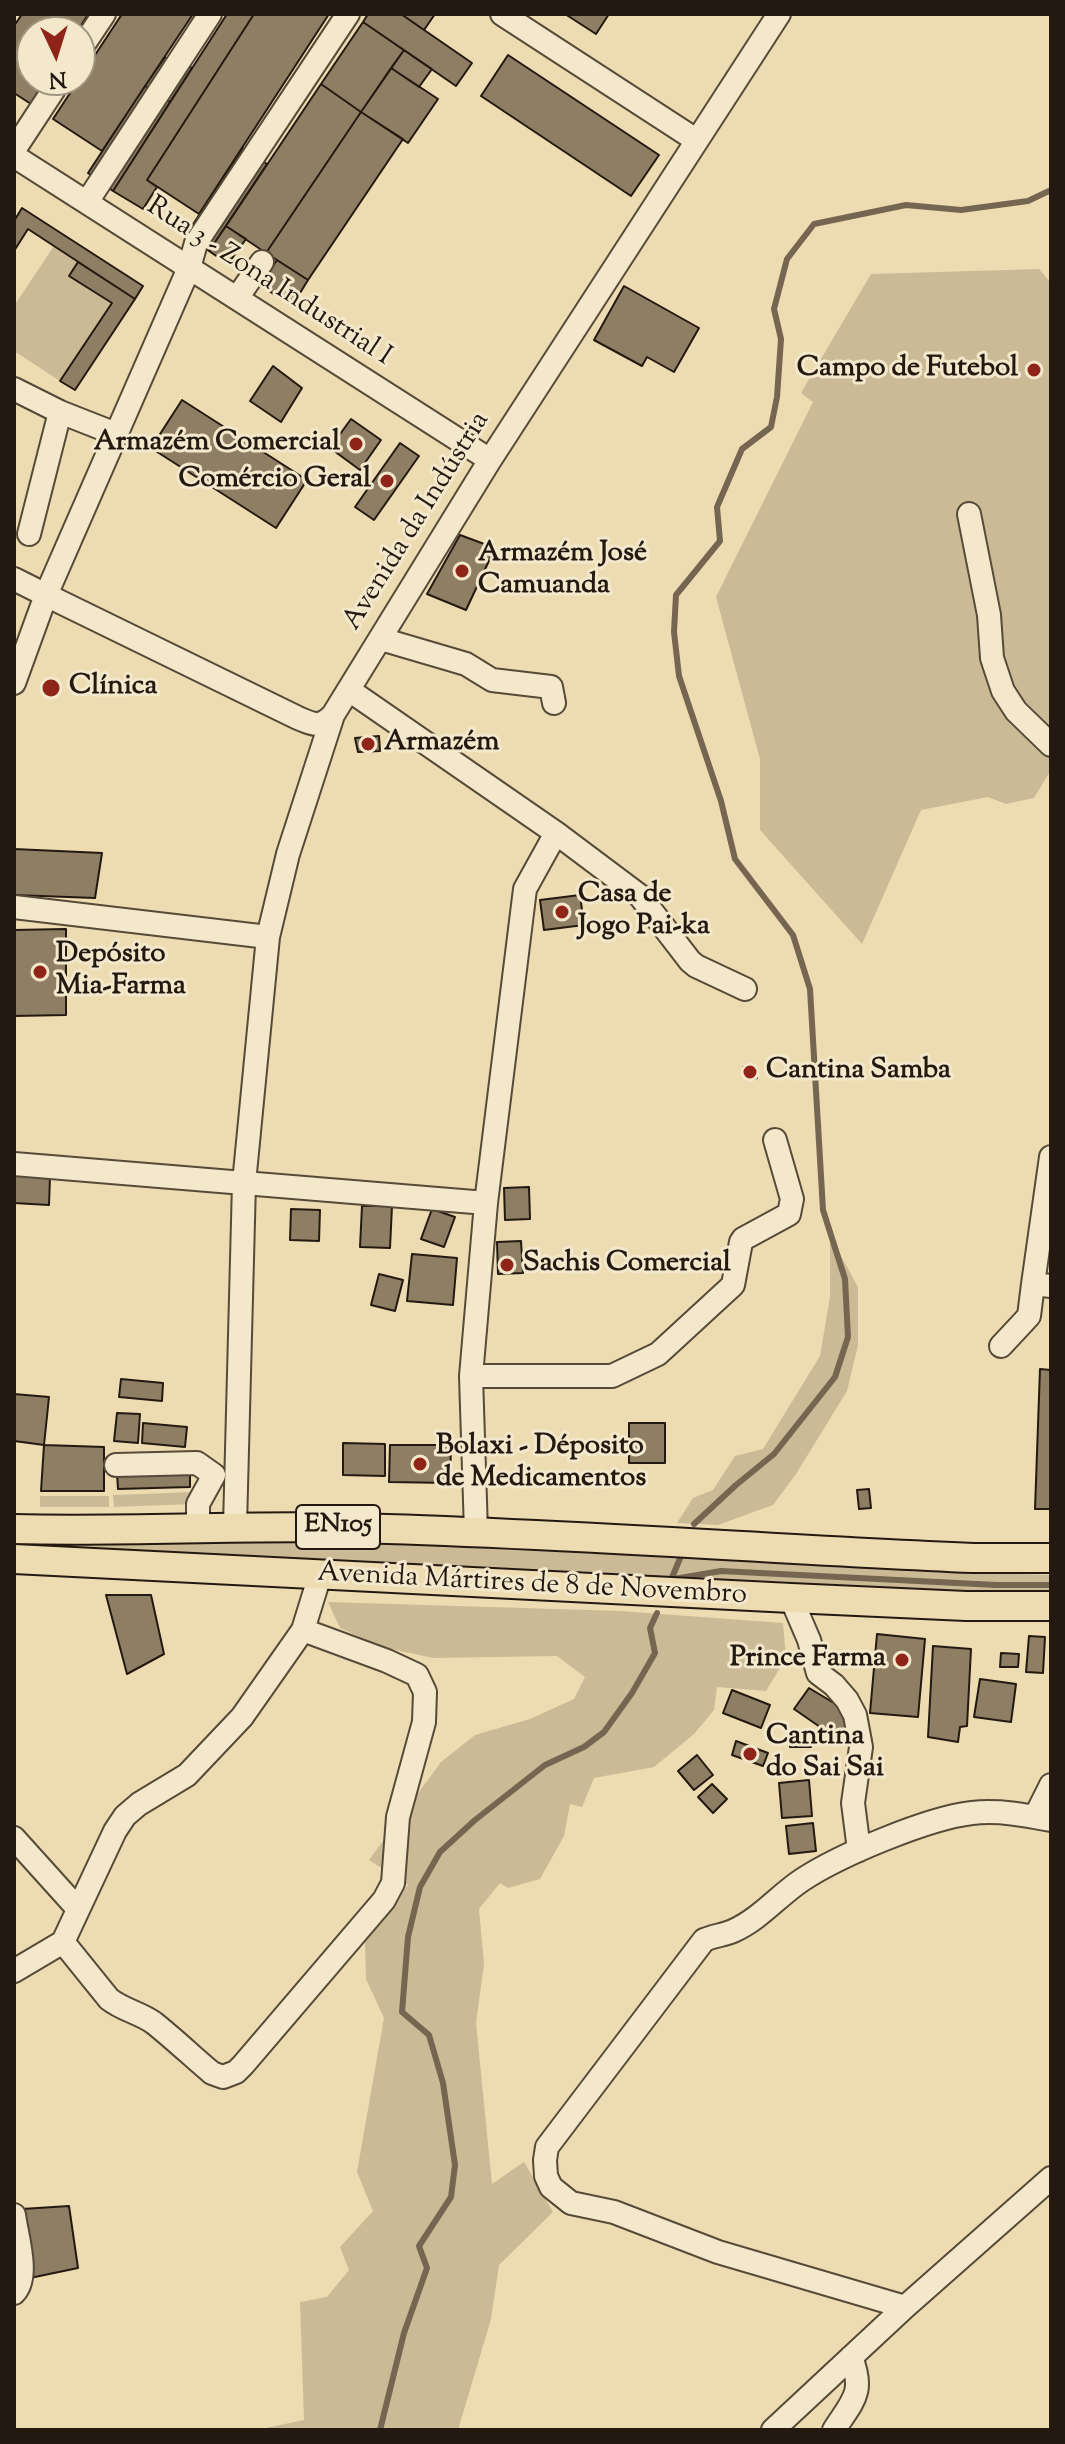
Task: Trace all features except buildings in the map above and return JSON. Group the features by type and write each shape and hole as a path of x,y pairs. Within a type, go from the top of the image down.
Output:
{"main road":[{"name":"Avenida Mártires de 8 de Novembro","path":"14,1529 235,1526 476,1532 973,1558 1051,1558"},
{"name":"Avenida Mártires de 8 de Novembro","path":"14,1559 791,1598 1047,1607"}],"street":[{"path":"87,202 210,14"},
{"path":"14,683 46,595 189,268 196,243 348,14"},
{"path":"502,14 696,140"},
{"name":"Avenida da Indústria","path":"235,1526 225,1474 244,1183 268,937 288,854 333,715 490,460 779,14"},
{"path":"14,150 49,96"},
{"name":"Rua 3 - Zona Industrial I","path":"14,156 490,460"},
{"path":"237,298 262,262"},
{"path":"14,389 60,412 116,434"},
{"path":"29,534 60,412"},
{"path":"969,514 989,615 992,658 1003,691 1016,711 1051,745"},
{"path":"14,579 298,718 313,724 325,723 333,715"},
{"path":"381,639 466,664 492,680 551,687 554,703"},
{"path":"349,690 556,833 640,896 696,966 745,989"},
{"path":"476,1532 471,1376 486,1203 525,889 556,833"},
{"path":"14,907 268,937"},
{"path":"471,1376 612,1376 658,1354 733,1285 743,1239 789,1214 792,1199 775,1140"},
{"path":"1001,1346 1029,1316 1042,1285 1051,1157"},
{"path":"14,1164 486,1203"},
{"path":"116,1465 197,1463 225,1474 198,1504 198,1527"},
{"path":"14,1971 63,1942 125,1816 187,1775 242,1717 303,1630 320,1575"},
{"path":"791,1598 809,1640 818,1673 834,1685 855,1715 861,1747 853,1803 859,1850"},
{"path":"63,1942 118,2007 153,2022 212,2073 223,2077 236,2072 243,2065 384,1900 393,1883 398,1817 424,1722 425,1692 417,1675 303,1630"},
{"path":"905,2307 718,2252 614,2212 571,2203 551,2187 546,2176 547,2147 704,1940 732,1932 769,1908 801,1881 859,1850 930,1824 970,1813 1002,1811 1043,1819 1051,1785"},
{"path":"14,1838 78,1909"},
{"path":"773,2430 905,2307 1051,2178"},
{"path":"14,2215 23,2273 21,2284 14,2293"},
{"path":"834,2430 859,2384 851,2357"}],"shaded area":[{"path":"54,246 78,262 70,276 112,303 60,381 14,351 14,306"},
{"path":"1039,269 1051,283 1051,770 1034,798 1006,804 988,797 921,810 862,944 760,830 760,759 716,597 813,402 801,393 871,274"},
{"path":"830,1236 858,1287 858,1345 847,1391 796,1474 773,1505 718,1525 677,1523 693,1498 713,1490 735,1456 763,1449 820,1356 830,1297"},
{"path":"193,1492 193,1504 114,1507 113,1495"},
{"path":"40,1496 109,1496 109,1507 40,1507"},
{"path":"316,1535 944,1572 1051,1575 1051,1591 692,1581 14,1545"},
{"path":"328,1602 620,1611 783,1623 786,1658 766,1691 717,1687 714,1710 694,1734 654,1767 594,1778 582,1807 570,1804 564,1836 540,1879 508,1888 500,1883 479,1909 484,1964 476,2023 492,2184 524,2162 553,2212 499,2265 491,2319 458,2430 256,2430 304,2420 300,2302 327,2297 349,2270 340,2247 373,2211 357,2172 384,2018 366,1979 365,1941 408,1885 369,1860 441,1762 475,1735 530,1719 574,1699 585,1677 557,1656 433,1658 382,1647 340,1628"}],"waterway":[{"path":"694,1524 774,1454 835,1377 848,1337 845,1279 823,1210 810,989 793,935 735,859 721,801 679,676 674,632 676,595 720,541 717,507 742,449 771,427 777,397 781,339 774,309 787,259 814,224 906,205 961,210 1028,201 1051,190"},
{"path":"671,1580 681,1556"},
{"path":"674,1579 721,1571 1051,1585"},
{"path":"380,2430 404,2333 427,2268 419,2246 451,2197 455,2165 443,2083 429,2035 402,2012 408,1937 420,1887 440,1852 475,1820 545,1765 584,1747 604,1732 655,1653 650,1628 657,1613"}],"place":[{"name":"Campo de Futebol","path":"1034,370"},
{"name":"Armazém Comercial","path":"356,444"},
{"name":"Comércio Geral","path":"387,481"},
{"name":"Armazém José Camuanda","path":"462,571"},
{"name":"Clínica","path":"51,688"},
{"name":"Armazém","path":"368,744"},
{"name":"Casa de Jogo Pai-ka","path":"562,912"},
{"name":"Depósito Mia-Farma","path":"40,972"},
{"name":"Cantina Samba","path":"750,1072"},
{"name":"Sachis Comercial","path":"507,1265"},
{"name":"Bolaxi - Déposito de Medicamentos","path":"420,1464"},
{"name":"Prince Farma","path":"902,1660"},
{"name":"Cantina do Sai Sai","path":"750,1754"}]}
